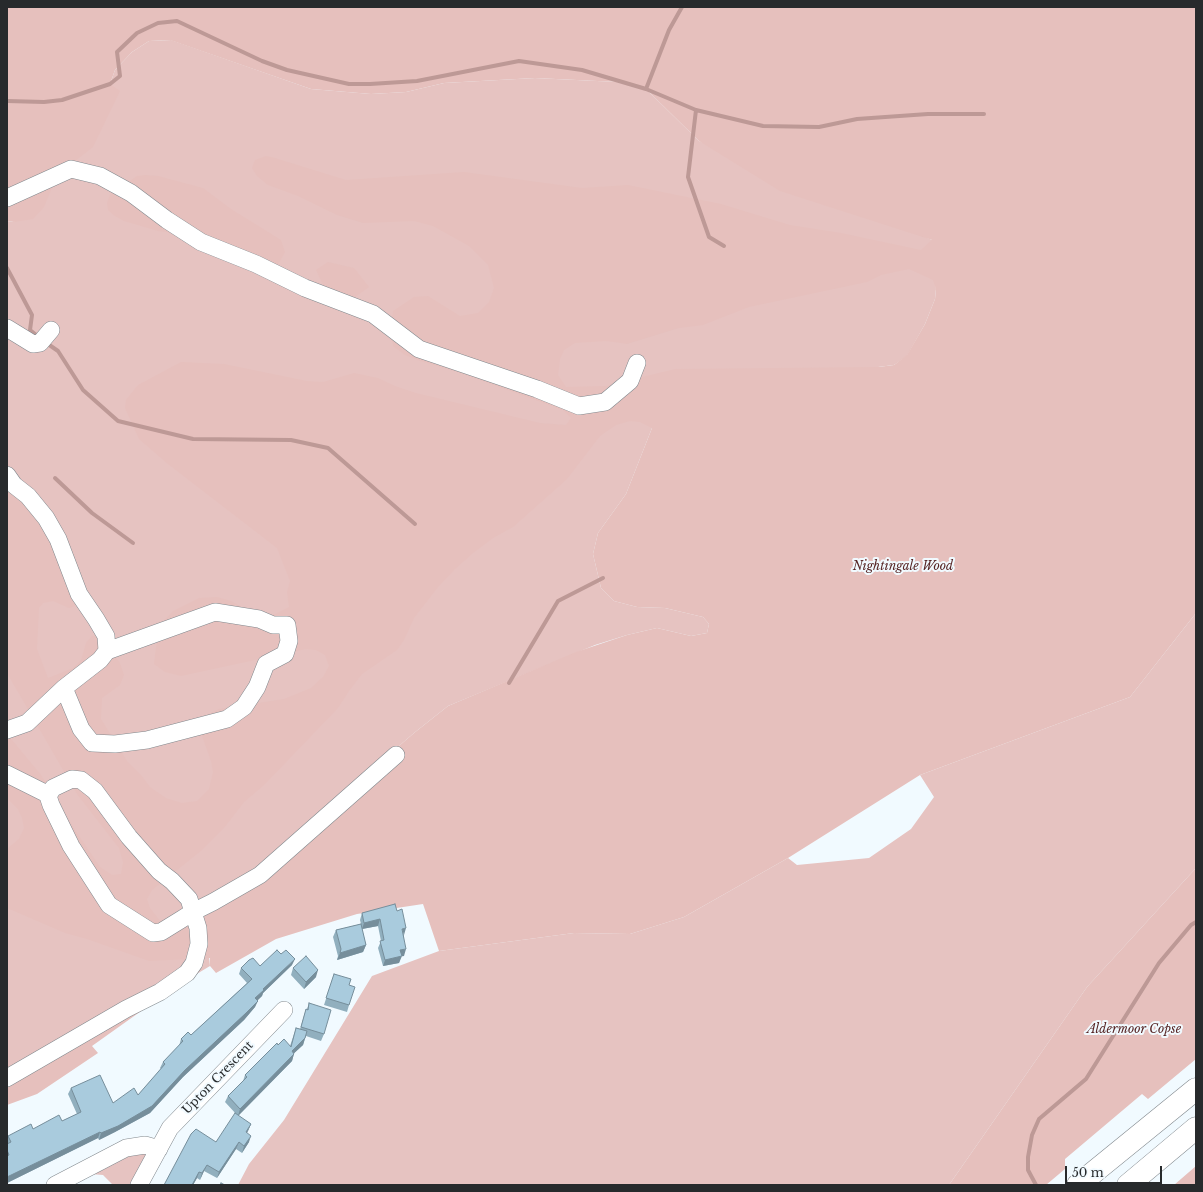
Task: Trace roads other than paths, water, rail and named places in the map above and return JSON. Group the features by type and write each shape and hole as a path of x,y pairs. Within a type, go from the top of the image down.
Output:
{"highway":[{"path":"1078,1185 1196,1089"},
{"path":"1128,1185 1196,1128"}],"street":[{"path":"7,198 71,169 100,176 131,193 167,220 201,242 256,264 305,288 373,314 419,349 537,389 579,406 605,402 630,381 637,363"},
{"path":"7,328 33,344 45,337"},
{"path":"7,475 14,485 28,496 41,512 58,539 78,594 106,636 107,651"},
{"path":"7,730 27,724 64,688 100,660 107,651 215,612 259,619 273,626 288,625 290,641 285,654 266,664 257,687 244,707 227,719 146,740 115,744 92,743 81,729 64,688"},
{"path":"7,1078 126,1009 160,992 187,973 194,963 199,944 198,928 193,912 189,899 159,871 129,837 95,791 81,780 72,779 53,788 49,795 51,806 71,846 109,904 153,933 161,932 193,912 260,875 396,755"},
{"path":"7,774 49,795"},
{"name":"Upton Crescent","path":"139,1185 170,1128 284,1010"},
{"path":"55,1185 126,1148 145,1145 158,1149"}],"waterway":[{"path":"646,89 669,30 682,7"},
{"path":"7,101 44,102 62,100 110,84 120,76 117,52 137,33 158,23 177,21 262,61 287,70 349,84 417,81 519,61 582,70 646,89 696,110"},
{"path":"724,246 709,237 688,177 696,110 763,126 819,127 857,119 928,114 984,114"},
{"path":"7,268 32,315 30,330 40,338"},
{"path":"45,342 58,351 83,390 118,421 193,439 291,440 328,448 415,524"},
{"path":"55,478 92,513 133,543"},
{"path":"509,683 558,601 603,578"},
{"path":"1036,1185 1028,1170 1028,1157 1032,1135 1039,1119 1086,1079 1159,963 1191,925 1196,922"}],"park label":[{"name":"Nightingale Wood","path":"903,567"},
{"name":"Aldermoor Copse","path":"1134,1030"}]}
